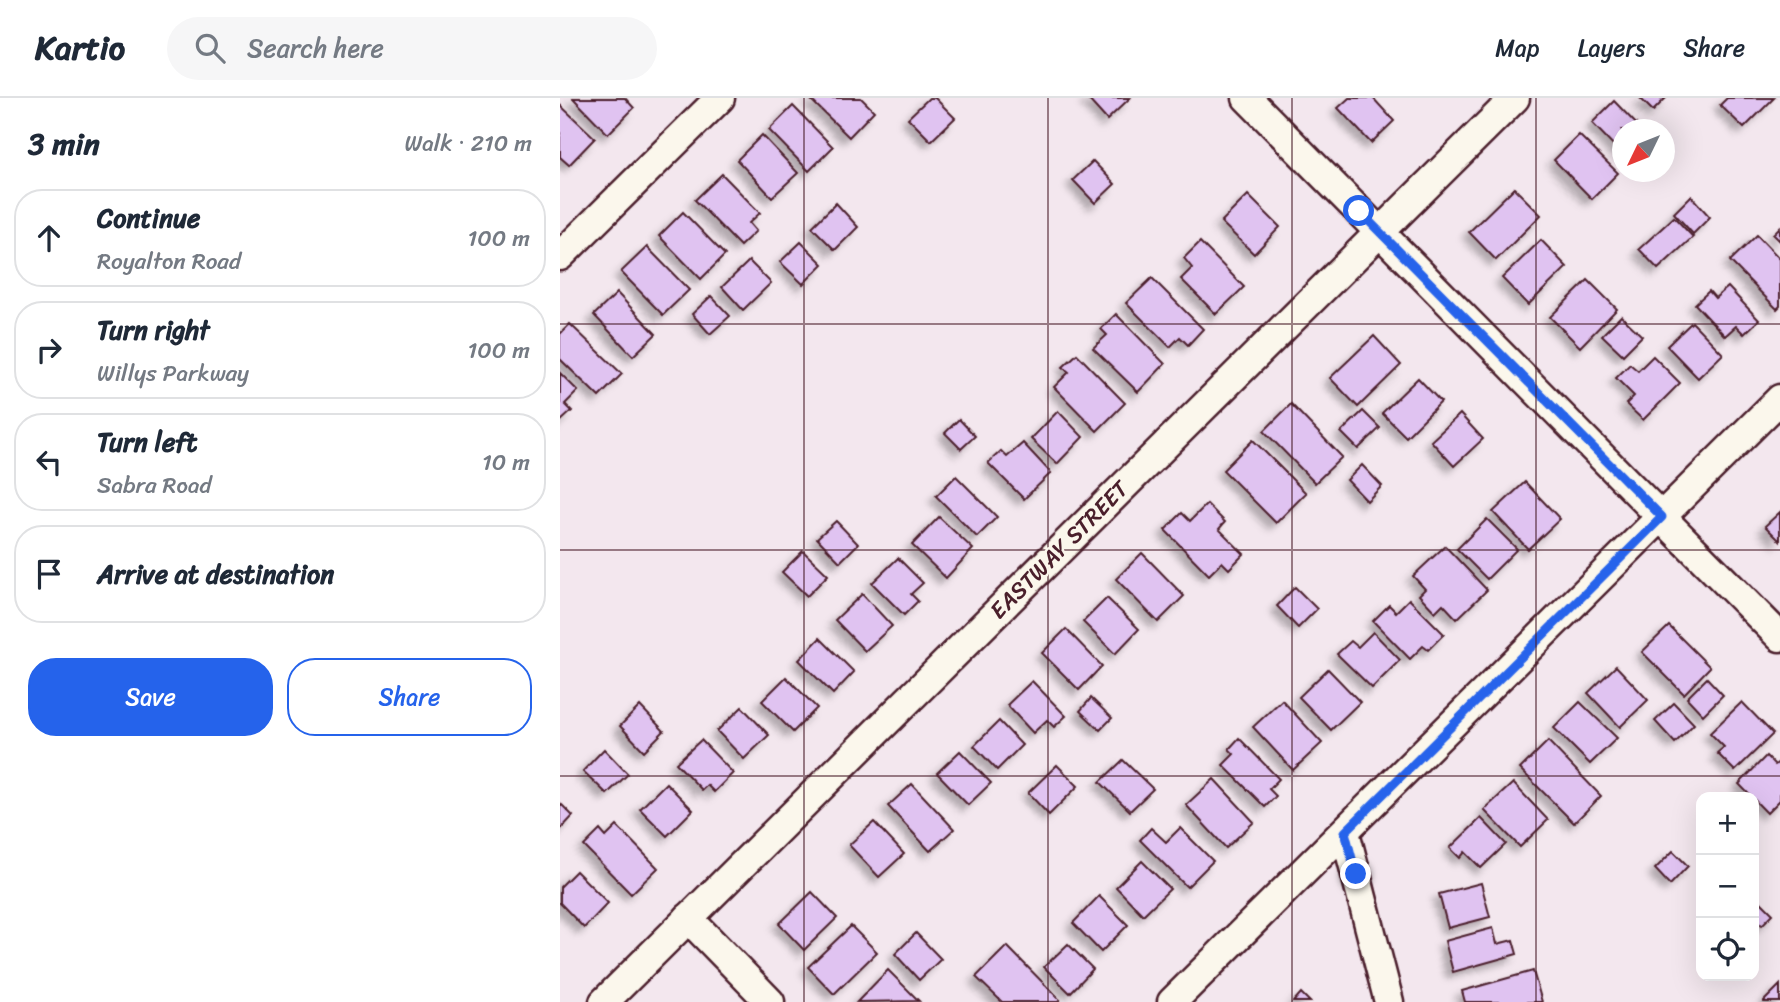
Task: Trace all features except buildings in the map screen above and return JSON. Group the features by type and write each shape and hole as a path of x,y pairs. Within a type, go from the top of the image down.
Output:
{"street":[{"path":"560,256 720,98"},
{"path":"1247,98 1780,637"},
{"name":"EASTWAY STREET","path":"604,1002 1515,98"},
{"path":"1172,1002 1780,399"},
{"path":"1345,832 1389,1002"},
{"path":"688,918 770,1002"}],"route":[{"path":"1356,874 1345,832 1662,517 1359,211"}]}
